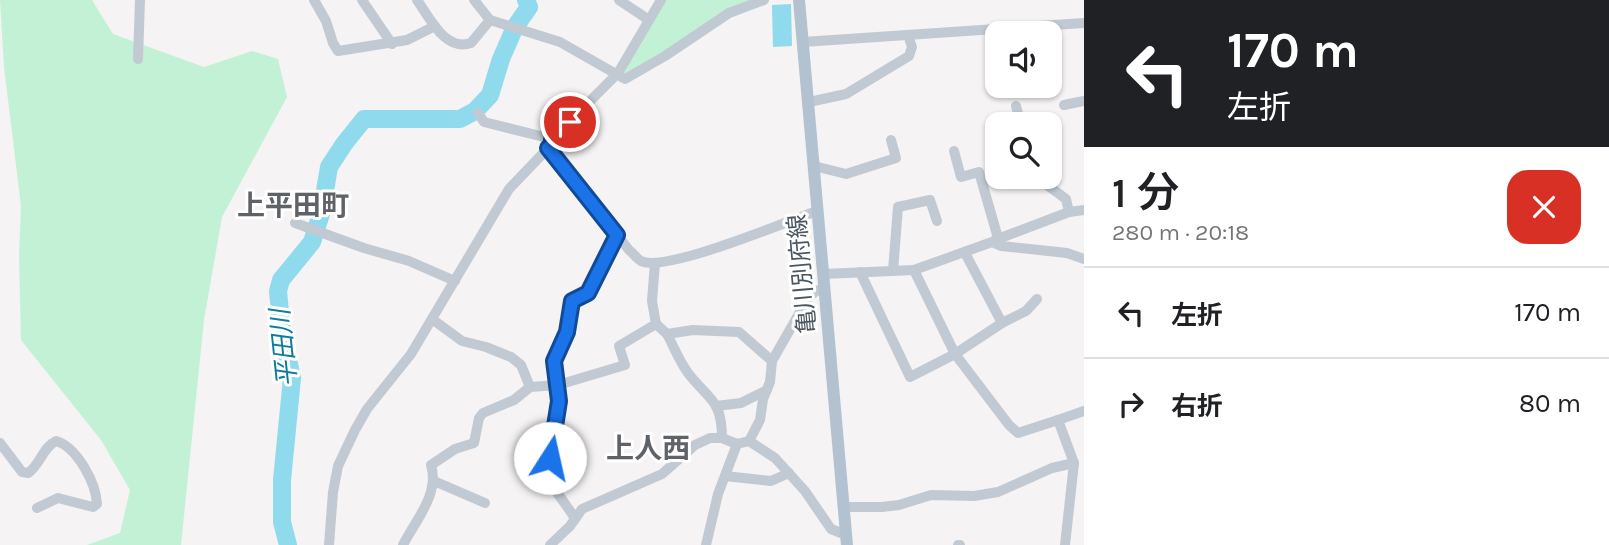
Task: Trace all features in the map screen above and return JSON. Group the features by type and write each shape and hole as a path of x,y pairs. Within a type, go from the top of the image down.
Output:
{"main road":[{"name":"亀川別府線","path":"799,0 847,540"}],"street":[{"path":"138,59 140,0"},
{"path":"314,0 338,51 392,44 407,40 435,26"},
{"path":"362,0 392,44"},
{"path":"417,0 435,26 449,42 456,45 465,45 479,37 490,20"},
{"path":"474,0 490,20 559,42 625,79 729,13 764,0"},
{"path":"618,0 649,20"},
{"path":"330,545 333,492 338,466 367,409 411,354 509,189 618,73 661,0"},
{"path":"803,42 1084,23"},
{"path":"809,102 846,94 909,56 912,47 908,35"},
{"path":"1064,105 1084,101"},
{"path":"1016,106 1018,112"},
{"path":"478,113 484,122 550,143 617,235 642,261 655,263 719,247 817,211"},
{"path":"814,166 846,174 896,158 891,140"},
{"path":"954,151 961,177 979,172 995,240 1001,246 1067,253 1084,259"},
{"path":"1052,189 1066,199 1069,212"},
{"path":"893,271 898,207 930,200 937,220"},
{"path":"824,274 914,270 1083,208"},
{"path":"295,223 409,261 455,281"},
{"path":"575,518 556,491 550,458 559,411 554,361 567,332 572,301 588,293 617,235"},
{"path":"965,253 1002,323"},
{"path":"655,263 652,301 656,324 667,334 683,366 709,393 722,424 722,438"},
{"path":"914,270 955,354 1018,433 1084,411"},
{"path":"860,272 910,377 1027,311 1037,299"},
{"path":"550,545 570,526 582,509 662,474 695,445 709,438 722,438 737,444 749,441 760,421 772,361 808,298 816,290 825,288"},
{"path":"432,319 462,341 511,357 521,365 530,387"},
{"path":"402,545 428,502 434,481 431,465 455,449 474,443 479,418 483,412 514,400 530,387 558,385 625,365 620,346 656,324"},
{"path":"667,334 693,330 739,332 772,361"},
{"path":"716,406 751,400 767,390"},
{"path":"1058,420 1074,463 1065,545"},
{"path":"0,443 22,472 33,470 50,444 56,441 64,443 86,470 96,492 97,504 93,507 58,498 37,508"},
{"path":"749,441 775,458 831,529 847,540"},
{"path":"706,545 713,512 737,444"},
{"path":"844,507 882,507 899,505 931,495 974,496 998,492 1052,468 1074,463"},
{"path":"725,476 771,481 789,473"},
{"path":"434,481 485,503"}],"green space":[{"path":"0,0 92,0 113,34 204,67 252,51 278,59 287,97 222,217 204,320 181,545 87,545 120,533 130,490 101,440 21,340 21,206 4,67"},
{"path":"665,0 756,0 703,27 625,75 622,72"}],"water":[{"path":"791,4 792,46 773,47 772,5"}],"waterway":[{"name":"平田川","path":"288,545 282,522 282,480 292,378 282,332 278,291 281,280 312,242 321,214 329,167 364,119 460,119 475,111 490,95 515,27 529,7 526,0"}],"district":[{"name":"上平田町","path":"293,205"},
{"name":"上人西","path":"648,448"}],"route":[{"path":"550,458 559,411 554,361 567,332 572,301 588,293 617,235 548,148 552,139 570,122"}]}
